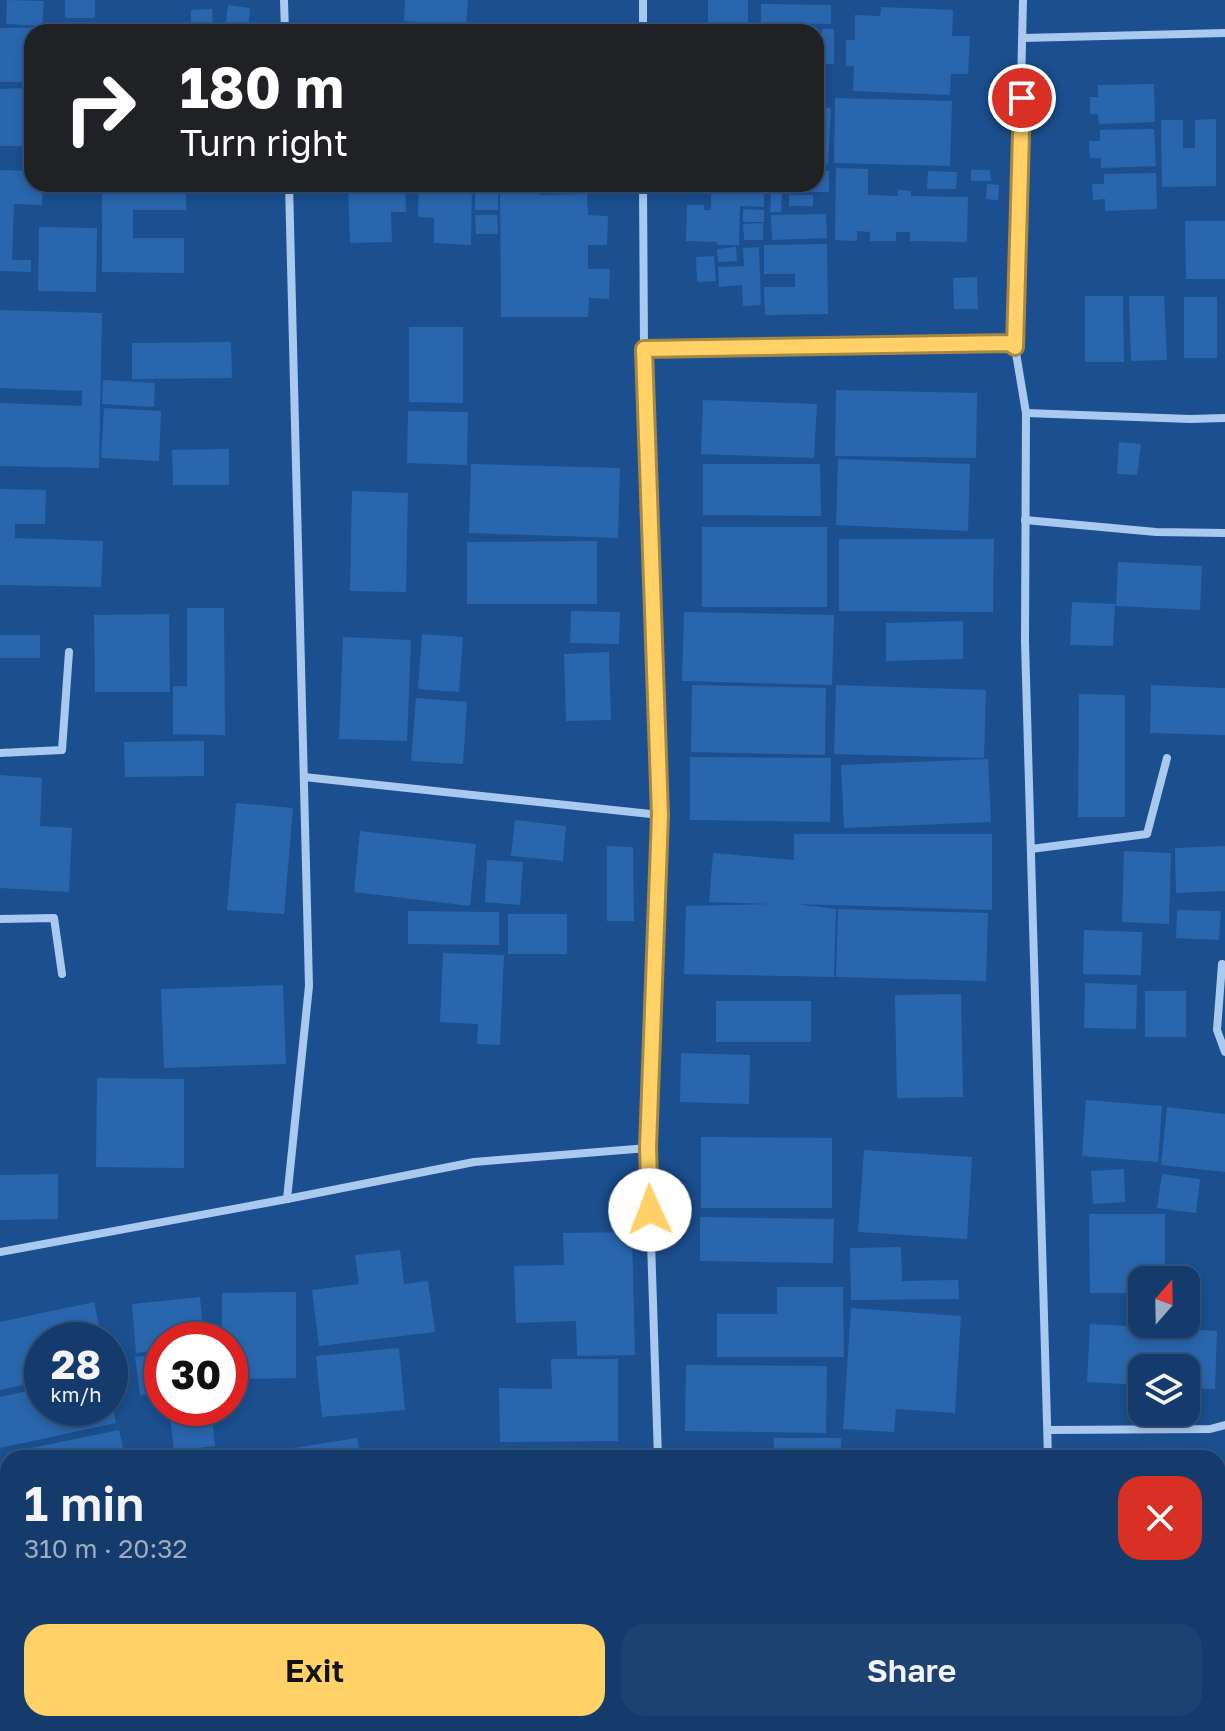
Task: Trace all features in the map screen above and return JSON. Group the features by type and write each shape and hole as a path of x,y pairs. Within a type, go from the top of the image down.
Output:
{"street":[{"path":"284,0 285,24"},
{"path":"643,0 643,24"},
{"path":"1023,0 1015,347 1026,413 1025,642 1048,1450"},
{"path":"1023,38 1225,33"},
{"path":"287,1199 309,986 289,192"},
{"path":"643,192 644,349 660,815 648,1148 658,1450"},
{"path":"644,349 1009,343 1015,347"},
{"path":"1026,413 1225,418"},
{"path":"1025,520 1156,532 1225,533"},
{"path":"0,753 62,750 69,652"},
{"path":"1031,849 1147,834 1167,758"},
{"path":"304,777 660,815"},
{"path":"0,919 54,918 62,974"},
{"path":"1222,964 1217,1030 1225,1052"},
{"path":"0,1252 474,1162 648,1148"},
{"path":"1048,1430 1210,1429 1225,1425"}],"building":[{"path":"7,0 44,1 42,24 6,24"},
{"path":"65,0 95,0 95,18 65,18"},
{"path":"405,0 468,0 466,24 404,21"},
{"path":"708,0 748,0 748,24 708,24"},
{"path":"761,4 831,5 831,24 761,23"},
{"path":"228,5 250,8 249,24 226,24"},
{"path":"881,7 953,10 952,36 970,36 968,74 951,74 950,95 853,91 854,66 846,66 846,40 855,40 855,15 880,16"},
{"path":"212,9 213,24 191,24 191,10"},
{"path":"0,28 24,28 24,82 0,82"},
{"path":"824,29 834,29 834,64 824,64"},
{"path":"1154,84 1155,122 1099,124 1098,114 1090,114 1090,97 1098,97 1098,85"},
{"path":"24,88 24,146 0,146 0,89"},
{"path":"835,98 952,101 950,166 834,163"},
{"path":"824,108 831,108 828,164 824,164"},
{"path":"1216,119 1216,186 1162,187 1161,120 1183,120 1183,148 1195,148 1195,120"},
{"path":"1154,129 1156,166 1101,168 1101,158 1090,158 1089,141 1100,141 1100,130"},
{"path":"836,168 868,169 868,195 898,196 898,190 911,191 911,196 968,197 967,242 910,241 910,232 896,232 896,241 870,241 870,232 857,231 857,241 835,240"},
{"path":"0,170 24,171 24,192 43,192 42,205 14,204 12,260 31,260 31,272 0,271"},
{"path":"971,170 990,170 991,181 971,181"},
{"path":"824,171 829,171 829,192 824,192"},
{"path":"928,171 957,172 956,189 927,189"},
{"path":"1156,173 1157,209 1105,211 1105,199 1093,200 1092,184 1104,184 1104,174"},
{"path":"987,184 999,185 998,200 986,199"},
{"path":"102,192 186,192 186,210 133,210 133,238 184,238 184,273 102,272"},
{"path":"348,192 405,192 406,212 391,212 392,242 350,243"},
{"path":"419,192 472,192 471,245 434,243 434,218 418,217"},
{"path":"500,192 587,194 588,215 608,216 607,245 588,245 588,269 610,269 609,299 589,298 588,317 501,317"},
{"path":"475,193 498,194 498,210 475,210"},
{"path":"711,193 764,194 764,207 740,206 739,245 686,241 687,205 704,205 704,210 711,210"},
{"path":"771,194 782,194 781,212 770,212"},
{"path":"789,195 813,195 813,206 789,206"},
{"path":"743,209 764,210 764,222 743,222"},
{"path":"826,214 827,238 772,240 771,215"},
{"path":"475,215 497,215 498,234 476,234"},
{"path":"1185,221 1225,221 1225,279 1186,279"},
{"path":"763,223 763,240 744,240 743,224"},
{"path":"39,227 97,228 96,292 38,291"},
{"path":"827,244 828,314 765,315 764,287 795,287 795,274 764,274 764,245"},
{"path":"736,247 737,261 718,262 717,249"},
{"path":"759,247 761,305 743,306 742,285 719,287 718,267 744,266 743,248"},
{"path":"714,256 716,281 697,282 696,257"},
{"path":"977,277 978,309 954,309 953,278"},
{"path":"1085,296 1123,296 1124,362 1085,362"},
{"path":"1129,296 1164,296 1167,360 1131,361"},
{"path":"1184,297 1217,297 1217,358 1184,358"},
{"path":"0,310 102,313 99,468 0,466 0,403 82,406 82,391 0,388"},
{"path":"409,327 463,327 463,403 409,402"},
{"path":"231,342 232,378 132,379 132,343"},
{"path":"103,380 155,383 154,407 102,404"},
{"path":"836,390 977,393 976,458 835,456"},
{"path":"703,400 817,404 814,458 701,454"},
{"path":"104,408 161,411 159,461 101,458"},
{"path":"408,411 468,412 467,465 407,463"},
{"path":"1119,442 1141,444 1137,475 1117,474"},
{"path":"229,449 229,485 173,485 172,450"},
{"path":"838,459 970,464 968,531 836,525"},
{"path":"471,464 620,468 618,538 469,533"},
{"path":"703,464 820,464 821,516 703,515"},
{"path":"0,489 46,490 45,524 15,524 15,538 103,541 101,587 0,585"},
{"path":"352,491 408,493 406,592 350,591"},
{"path":"702,527 827,527 827,607 702,607"},
{"path":"839,539 994,539 993,612 839,611"},
{"path":"597,541 597,604 467,604 467,542"},
{"path":"1118,562 1202,566 1200,610 1116,606"},
{"path":"1072,602 1115,604 1113,646 1070,645"},
{"path":"187,608 224,608 225,735 173,734 173,686 187,686"},
{"path":"571,611 620,612 619,644 570,643"},
{"path":"684,612 834,615 832,685 682,681"},
{"path":"169,614 170,692 95,692 94,615"},
{"path":"963,621 963,659 886,661 886,623"},
{"path":"422,634 463,637 459,692 418,689"},
{"path":"0,635 40,635 40,658 0,658"},
{"path":"343,637 411,640 407,741 339,739"},
{"path":"609,652 611,720 566,721 564,654"},
{"path":"692,685 826,688 825,755 691,752"},
{"path":"836,685 986,690 984,758 834,754"},
{"path":"1151,685 1225,688 1225,735 1150,733"},
{"path":"1079,694 1125,695 1125,817 1078,817"},
{"path":"416,698 467,702 463,764 411,761"},
{"path":"204,741 204,776 125,777 124,742"},
{"path":"690,757 831,758 830,822 690,820"},
{"path":"988,759 991,822 844,828 841,765"},
{"path":"0,775 42,778 40,826 72,828 69,892 0,888"},
{"path":"236,803 293,808 284,914 227,910"},
{"path":"515,820 566,826 563,861 511,856"},
{"path":"360,831 476,844 470,906 354,892"},
{"path":"794,834 992,834 992,910 797,904 836,909 834,977 684,974 686,906 770,904 709,902 713,853 794,860"},
{"path":"607,846 633,847 634,921 607,921"},
{"path":"1225,846 1225,891 1176,893 1175,848"},
{"path":"1124,851 1171,853 1169,924 1122,922"},
{"path":"487,860 523,862 520,905 485,902"},
{"path":"838,909 988,913 986,981 836,977"},
{"path":"1177,910 1221,911 1219,940 1176,938"},
{"path":"408,911 499,912 499,945 408,944"},
{"path":"508,914 567,914 567,954 508,954"},
{"path":"1084,930 1142,932 1141,975 1083,974"},
{"path":"443,953 504,955 500,1045 477,1044 478,1024 440,1022"},
{"path":"1085,983 1137,985 1136,1029 1084,1028"},
{"path":"283,985 286,1064 164,1068 161,989"},
{"path":"1145,991 1186,991 1186,1037 1145,1037"},
{"path":"961,994 963,1097 897,1098 895,995"},
{"path":"716,1001 811,1001 811,1042 716,1042"},
{"path":"681,1053 750,1055 749,1104 680,1102"},
{"path":"97,1078 184,1079 184,1168 96,1167"},
{"path":"1086,1100 1162,1106 1158,1162 1082,1156"},
{"path":"1167,1107 1225,1114 1225,1172 1161,1165"},
{"path":"701,1137 832,1138 832,1208 701,1208"},
{"path":"864,1150 972,1157 967,1239 858,1232"},
{"path":"1124,1169 1125,1202 1093,1204 1091,1171"},
{"path":"58,1174 58,1219 0,1220 0,1175"},
{"path":"1162,1174 1200,1179 1196,1213 1157,1208"},
{"path":"1089,1214 1165,1214 1165,1266 1128,1266 1128,1293 1090,1293"},
{"path":"700,1217 834,1219 833,1263 700,1261"},
{"path":"632,1232 635,1355 577,1356 576,1321 516,1323 514,1266 564,1265 563,1233"},
{"path":"901,1247 902,1281 958,1280 959,1299 851,1300 850,1248"},
{"path":"400,1250 404,1284 428,1281 435,1332 319,1346 312,1290 359,1284 355,1255"},
{"path":"777,1287 843,1287 844,1357 717,1357 717,1314 777,1314"},
{"path":"296,1292 296,1378 248,1379 248,1322 222,1322 222,1293"},
{"path":"200,1297 202,1322 144,1322 144,1352 136,1353 132,1304"},
{"path":"94,1302 98,1322 24,1322 24,1385 0,1390 0,1322"},
{"path":"851,1308 961,1316 955,1413 896,1409 894,1432 843,1429"},
{"path":"1090,1324 1128,1326 1128,1338 1200,1338 1200,1330 1217,1331 1215,1389 1200,1388 1200,1354 1128,1354 1128,1384 1087,1382"},
{"path":"399,1348 405,1410 322,1417 316,1356"},
{"path":"144,1356 144,1394 140,1395 135,1357"},
{"path":"551,1359 618,1359 618,1441 500,1442 499,1388 552,1389"},
{"path":"686,1365 827,1366 826,1433 685,1431"},
{"path":"24,1392 24,1426 102,1426 0,1448 0,1397"},
{"path":"171,1426 213,1426 215,1446 174,1450"},
{"path":"119,1430 123,1450 22,1450"},
{"path":"357,1438 359,1450 280,1450"},
{"path":"774,1438 841,1438 841,1450 774,1450"}],"route":[{"path":"650,1210 648,1148 660,815 644,349 1009,343 1015,347 1022,98"}]}
